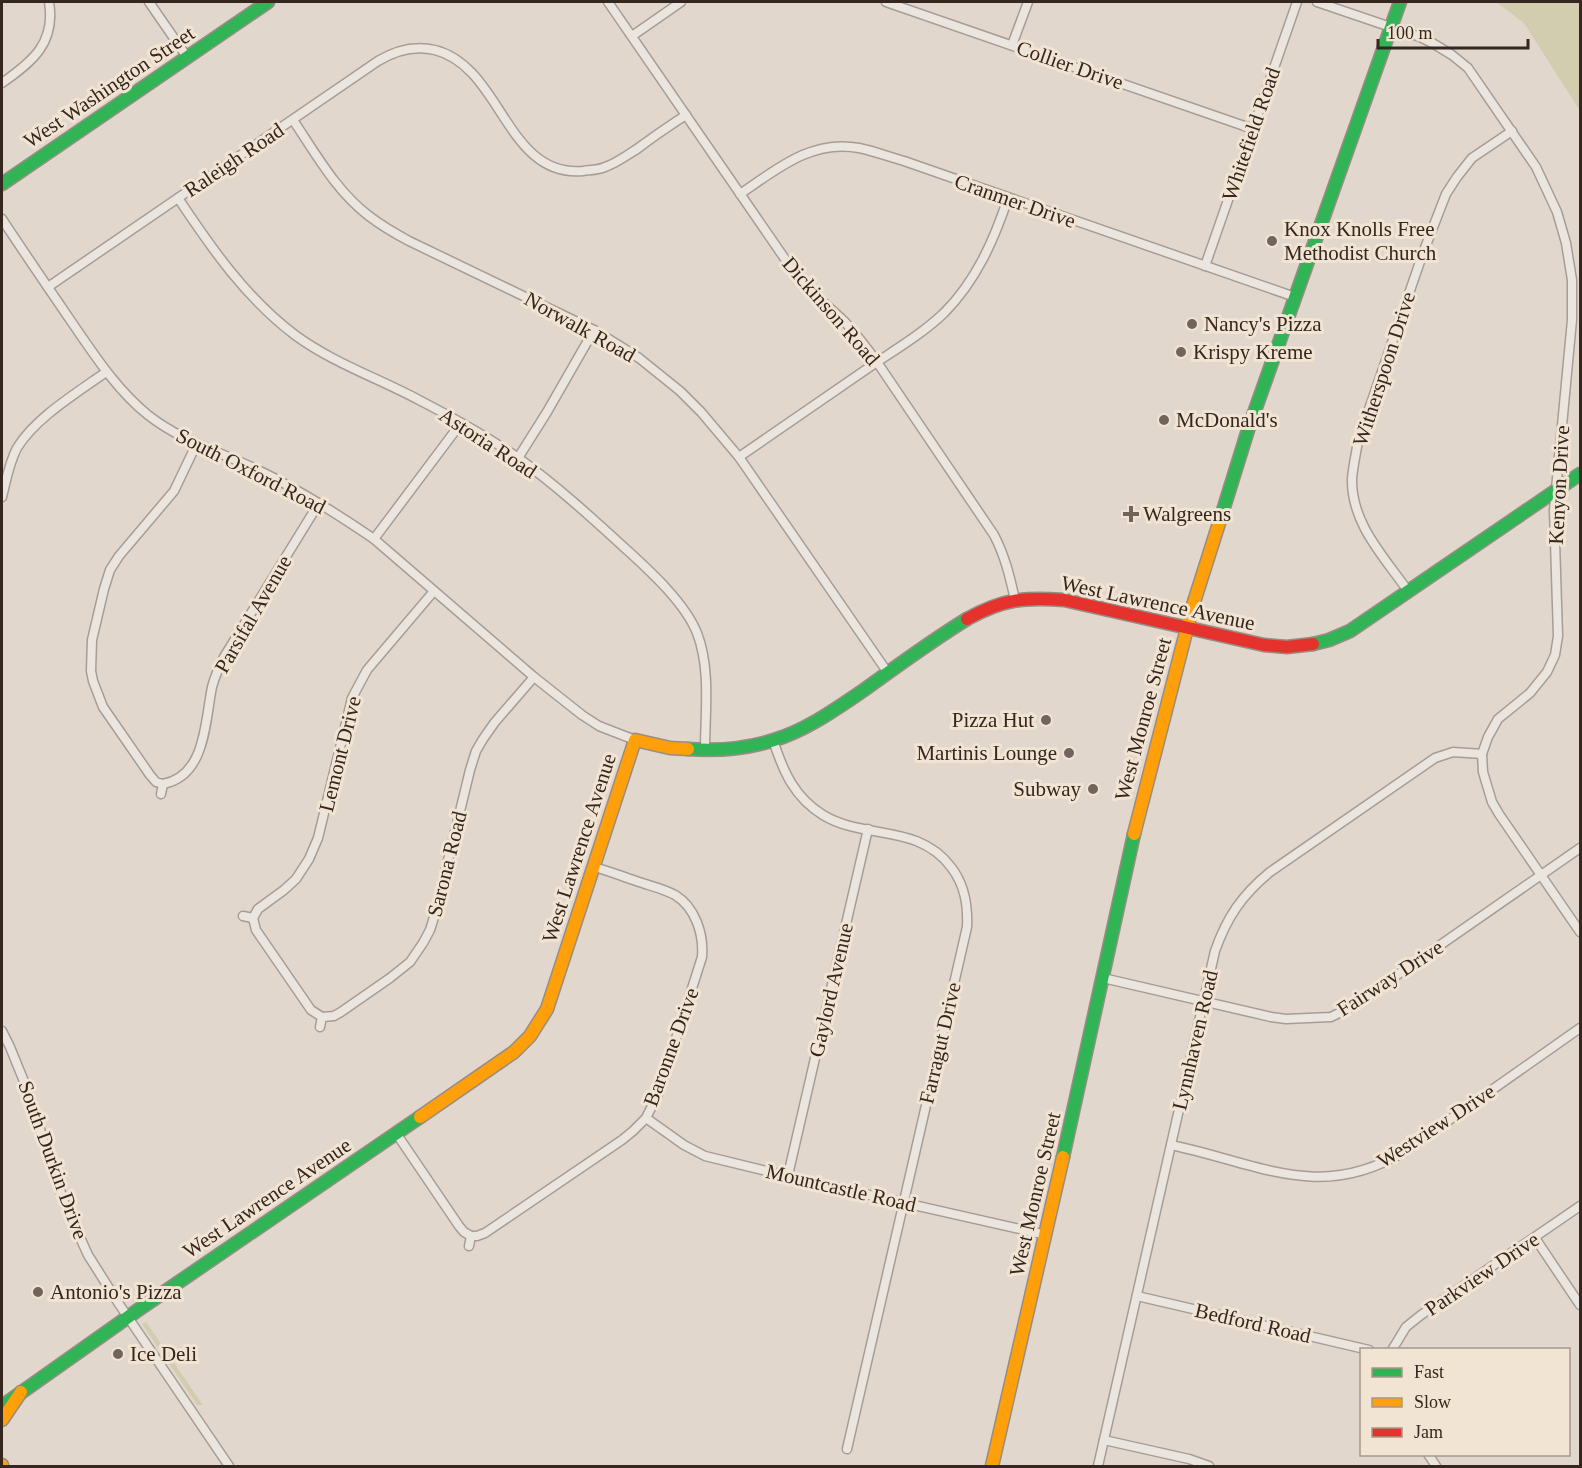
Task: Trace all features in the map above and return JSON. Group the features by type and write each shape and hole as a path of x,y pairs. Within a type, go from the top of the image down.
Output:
{"main road":[{"name":"West Washington Street","path":"2,184 268,2"},
{"name":"West Monroe Street","path":"992,1467 1046,1235 1138,816 1187,628 1236,467 1400,2"},
{"name":"West Lawrence Avenue","path":"2,1406 508,1057 526,1042 547,1009 635,740 670,748 705,750 745,747 792,733 823,718 971,616 987,608 1015,600 1034,598 1064,600 1264,645 1297,648 1317,645 1350,631 1581,474"},
{"path":"2,1398 21,1392"},
{"path":"2,1420 21,1392"}],"street":[{"path":"2,83 32,60 41,49 49,27 49,2"},
{"path":"149,2 187,57"},
{"name":"Dickinson Road","path":"608,2 796,275 818,299 844,321 877,362 994,535 1008,566 1015,600"},
{"path":"632,36 681,2"},
{"name":"Collier Drive","path":"886,2 1253,129"},
{"path":"1012,45 1028,2"},
{"name":"Whitefield Road","path":"1205,266 1297,2"},
{"name":"Kenyon Drive","path":"1317,2 1434,44 1468,68 1536,167 1559,219 1569,260 1572,280 1572,320 1554,515 1558,636 1555,655 1540,682 1498,719 1482,754"},
{"name":"Raleigh Road","path":"48,287 389,55 402,50 426,48 462,62 530,152 541,161 554,167 577,171 605,167 624,158 686,115"},
{"name":"Norwalk Road","path":"293,120 337,183 360,208 380,224 409,241 594,330 639,358 680,392 701,412 739,457 888,673"},
{"name":"Witherspoon Drive","path":"1408,591 1369,537 1357,510 1352,481 1358,441 1446,194 1472,158 1512,131"},
{"name":"Cranmer Drive","path":"740,194 787,162 804,154 822,149 859,148 904,161 1295,297"},
{"name":"Astoria Road","path":"178,198 229,270 274,318 320,351 418,399 518,458 587,513 653,574 686,614 697,633 705,664 705,750"},
{"path":"739,457 945,312 979,266 992,243 1008,198"},
{"name":"South Oxford Road","path":"2,219 106,372 148,415 196,444 289,485 374,539 534,677 582,715 599,726 635,740"},
{"path":"518,458 594,330"},
{"path":"2,497 3,483 12,459 27,434 50,413 106,372"},
{"path":"374,539 461,423"},
{"path":"161,794 163,784 156,782 150,776 103,707 91,671 92,640 110,570 118,556 174,491 196,444"},
{"name":"Parsifal Avenue","path":"163,784 176,780 196,760 206,725 213,685 224,657 319,503"},
{"name":"Lemont Drive","path":"253,918 258,909 296,879 309,859 318,838 352,698 359,682 375,659 434,591"},
{"name":"Sarona Road","path":"322,1017 334,1016 390,978 410,962 423,943 435,914 476,751 495,723 534,677"},
{"name":"Farragut Drive","path":"773,740 790,783 805,801 831,819 919,841 935,849 946,860 963,886 968,914 967,927 847,1449"},
{"name":"Lynnhaven Road","path":"1098,1467 1215,951 1222,930 1232,912 1254,885 1435,758 1453,752 1482,754"},
{"path":"1482,754 1483,772 1492,802 1581,932"},
{"name":"Gaylord Avenue","path":"788,1175 868,829"},
{"name":"Fairway Drive","path":"1103,978 1271,1017 1286,1019 1331,1017 1351,1007 1581,848"},
{"name":"Baronne Drive","path":"471,1236 485,1233 622,1140 646,1118 662,1083 699,970 703,946 702,934 690,910 677,896 594,867"},
{"path":"243,916 253,918 256,930 311,1010 322,1017 320,1027"},
{"name":"Westview Drive","path":"1171,1145 1280,1173 1305,1177 1349,1174 1371,1168 1405,1151 1581,1028"},
{"name":"South Durkin Drive","path":"2,1031 25,1084 58,1187 97,1271 230,1467"},
{"name":"Mountcastle Road","path":"646,1118 684,1145 705,1156 1046,1235"},
{"path":"396,1133 459,1226 471,1236 469,1246"},
{"name":"Parkview Drive","path":"1393,1348 1406,1327 1421,1315 1581,1206"},
{"path":"1535,1238 1581,1305"},
{"name":"Bedford Road","path":"1137,1296 1360,1348"},
{"path":"1104,1440 1189,1459 1209,1467"}],"shaded area":[{"path":"1496,2 1580,2 1580,111 1524,23"},
{"path":"146,1322 203,1405 197,1405 142,1324"}],"traffic: fast":[{"path":"2,184 268,2"},
{"path":"1221,517 1248,430 1400,2"},
{"path":"1313,644 1350,631 1580,474"},
{"path":"688,749 742,747 774,740 797,731 840,706 967,619"},
{"path":"1063,1157 1134,834"},
{"path":"2,1406 420,1117"}],"traffic: slow":[{"path":"1134,834 1193,605 1221,517"},
{"path":"420,1117 514,1052 530,1036 547,1009 635,740 670,748 688,749"},
{"path":"992,1466 1063,1157"},
{"path":"2,1420 21,1392"}],"traffic: jam":[{"path":"967,619 1003,603 1025,599 1064,600 1264,645 1287,647 1313,644"}],"place":[{"name":"Knox Knolls Free Methodist Church","path":"1272,241"},
{"name":"Nancy's Pizza","path":"1192,324"},
{"name":"Krispy Kreme","path":"1181,352"},
{"name":"McDonald's","path":"1164,420"},
{"name":"Walgreens","path":"1131,514"},
{"name":"Pizza Hut","path":"1046,720"},
{"name":"Martinis Lounge","path":"1069,753"},
{"name":"Subway","path":"1093,789"},
{"name":"Antonio's Pizza","path":"38,1292"},
{"name":"Ice Deli","path":"118,1354"}]}
